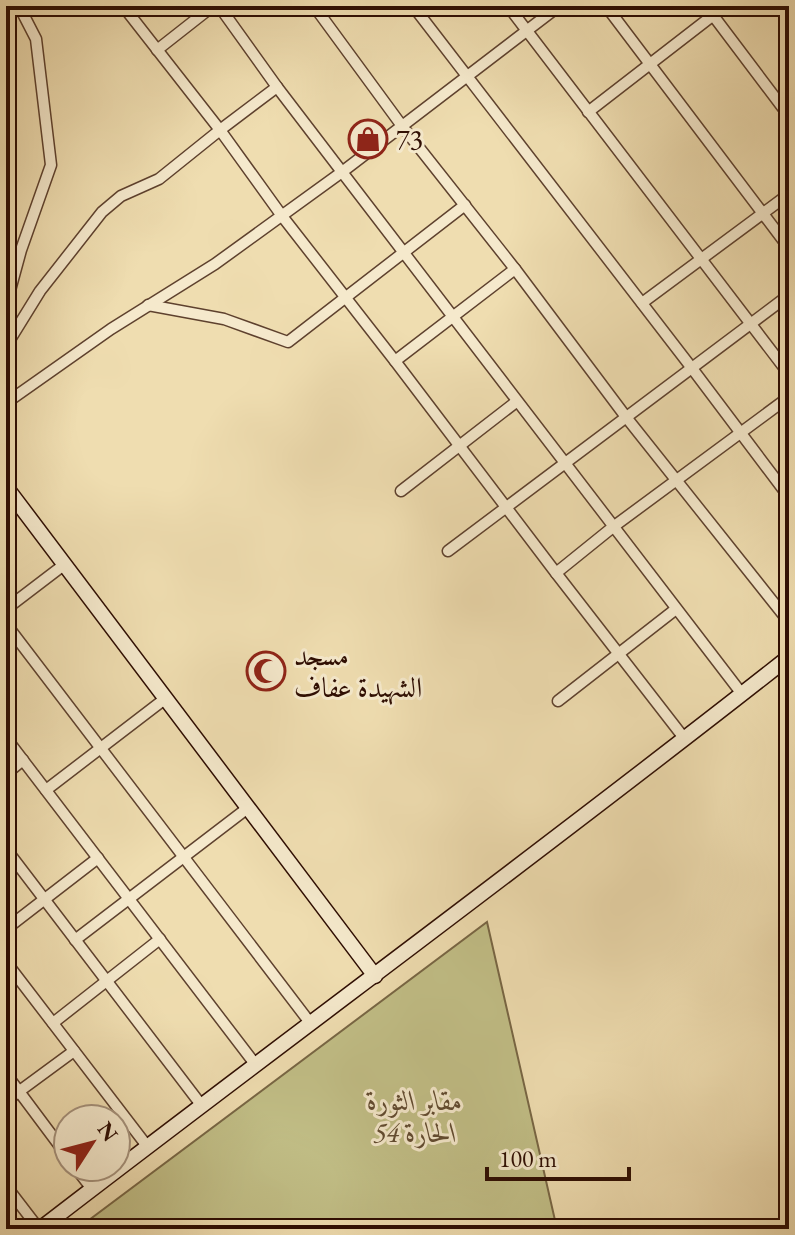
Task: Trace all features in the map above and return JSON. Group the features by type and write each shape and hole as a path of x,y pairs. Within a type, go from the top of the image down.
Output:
{"main road":[{"path":"6,487 375,976"},
{"path":"39,1229 375,976 789,657"}],"street":[{"path":"6,305 21,250 51,165 36,39 19,6"},
{"path":"123,6 684,738"},
{"path":"157,50 213,6"},
{"path":"219,6 516,402 742,694"},
{"path":"314,6 402,126 515,269 675,481 789,622"},
{"path":"413,6 789,497"},
{"path":"508,6 789,374"},
{"path":"6,403 282,216 559,6"},
{"path":"606,6 789,248"},
{"path":"588,112 650,64 709,11 725,6"},
{"path":"709,11 789,116"},
{"path":"6,346 40,291 102,212 121,196 159,179 277,87"},
{"path":"642,303 789,194"},
{"path":"148,305 224,319 288,342 465,205"},
{"path":"395,361 515,269"},
{"path":"448,551 789,295"},
{"path":"556,573 789,397"},
{"path":"401,491 516,402"},
{"path":"6,609 65,564"},
{"path":"558,701 676,609"},
{"path":"6,624 311,1024"},
{"path":"46,790 166,698"},
{"path":"6,738 255,1064"},
{"path":"6,774 23,760"},
{"path":"75,940 249,807"},
{"path":"6,849 202,1106"},
{"path":"6,929 98,858"},
{"path":"53,1023 160,939"},
{"path":"8,967 147,1146"},
{"path":"6,1101 74,1051"},
{"path":"6,1074 52,1136"},
{"path":"87,1183 92,1189"},
{"path":"6,1186 39,1229"}],"green space":[{"name":"مقابر الثورة الحارة 54","path":"487,922 557,1229 77,1229"}],"place":[{"name":"73","path":"368,139"},
{"name":"مسجد الشهيدة عفاف","path":"266,671"}]}
